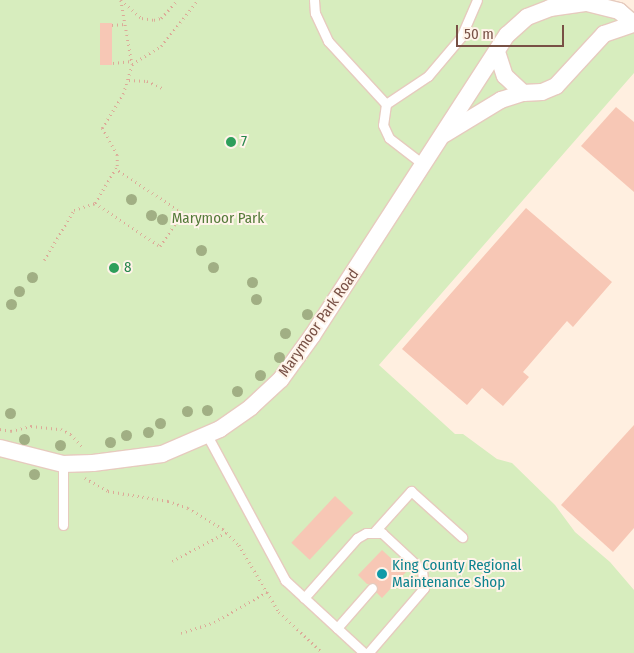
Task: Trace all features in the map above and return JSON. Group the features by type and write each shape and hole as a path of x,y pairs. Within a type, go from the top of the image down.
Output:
{"street":[{"name":"Marymoor Park Road","path":"0,448 63,464 162,454 207,434 251,407 280,379 424,165 443,136 459,104 507,35 527,17 548,4 587,3 605,5 634,24"},
{"name":"Marymoor Park Road","path":"443,136 485,107 523,93 542,92 556,86 604,34 634,24"},
{"path":"497,52 505,76 523,93"}],"lane":[{"path":"314,0 315,13 328,41 386,104"},
{"path":"424,165 389,138 383,125 386,104 428,76 461,38 478,0"},
{"path":"207,434 285,580 366,653 420,595 425,578 422,570 382,533 375,531"},
{"path":"63,464 63,524"},
{"path":"304,598 357,538 375,531 411,491 462,537"},
{"path":"337,628 372,588"}],"path":[{"path":"121,0 142,18 154,20 162,18 178,0"},
{"path":"44,260 74,210 95,203 115,169 117,156 102,128 129,80 132,62 121,0"},
{"path":"114,63 132,62 161,46 198,0"},
{"path":"112,26 125,24"},
{"path":"129,80 147,81 164,89"},
{"path":"95,203 160,246 182,213 115,169"},
{"path":"0,429 12,431 31,426 61,429 81,443 84,455"},
{"path":"85,470 85,479 100,488 188,508 227,532 239,545 267,592 290,625 323,653"},
{"path":"172,561 227,532"},
{"path":"181,633 214,622 267,592"}],"green space":[{"name":"Marymoor Park","path":"0,0 608,0 634,23 634,73 379,365 455,434 463,434 497,459 512,463 555,505 575,532 610,562 634,590 634,653 0,653"}],"building":[{"path":"100,23 112,23 112,65 100,65"},
{"path":"616,107 634,122 634,192 581,146"},
{"path":"526,208 612,282 573,327 567,321 523,372 529,377 503,406 482,388 467,405 402,349"},
{"path":"634,425 634,528 613,552 561,505"},
{"path":"335,496 353,513 310,560 291,543"},
{"name":"King County Regional Maintenance Shop","path":"382,550 406,572 382,598 376,592 376,584 367,584 358,575"}],"place":[{"name":"7","path":"231,142"},
{"name":"8","path":"114,268"},
{"name":"King County Regional Maintenance Shop","path":"382,574"}]}
